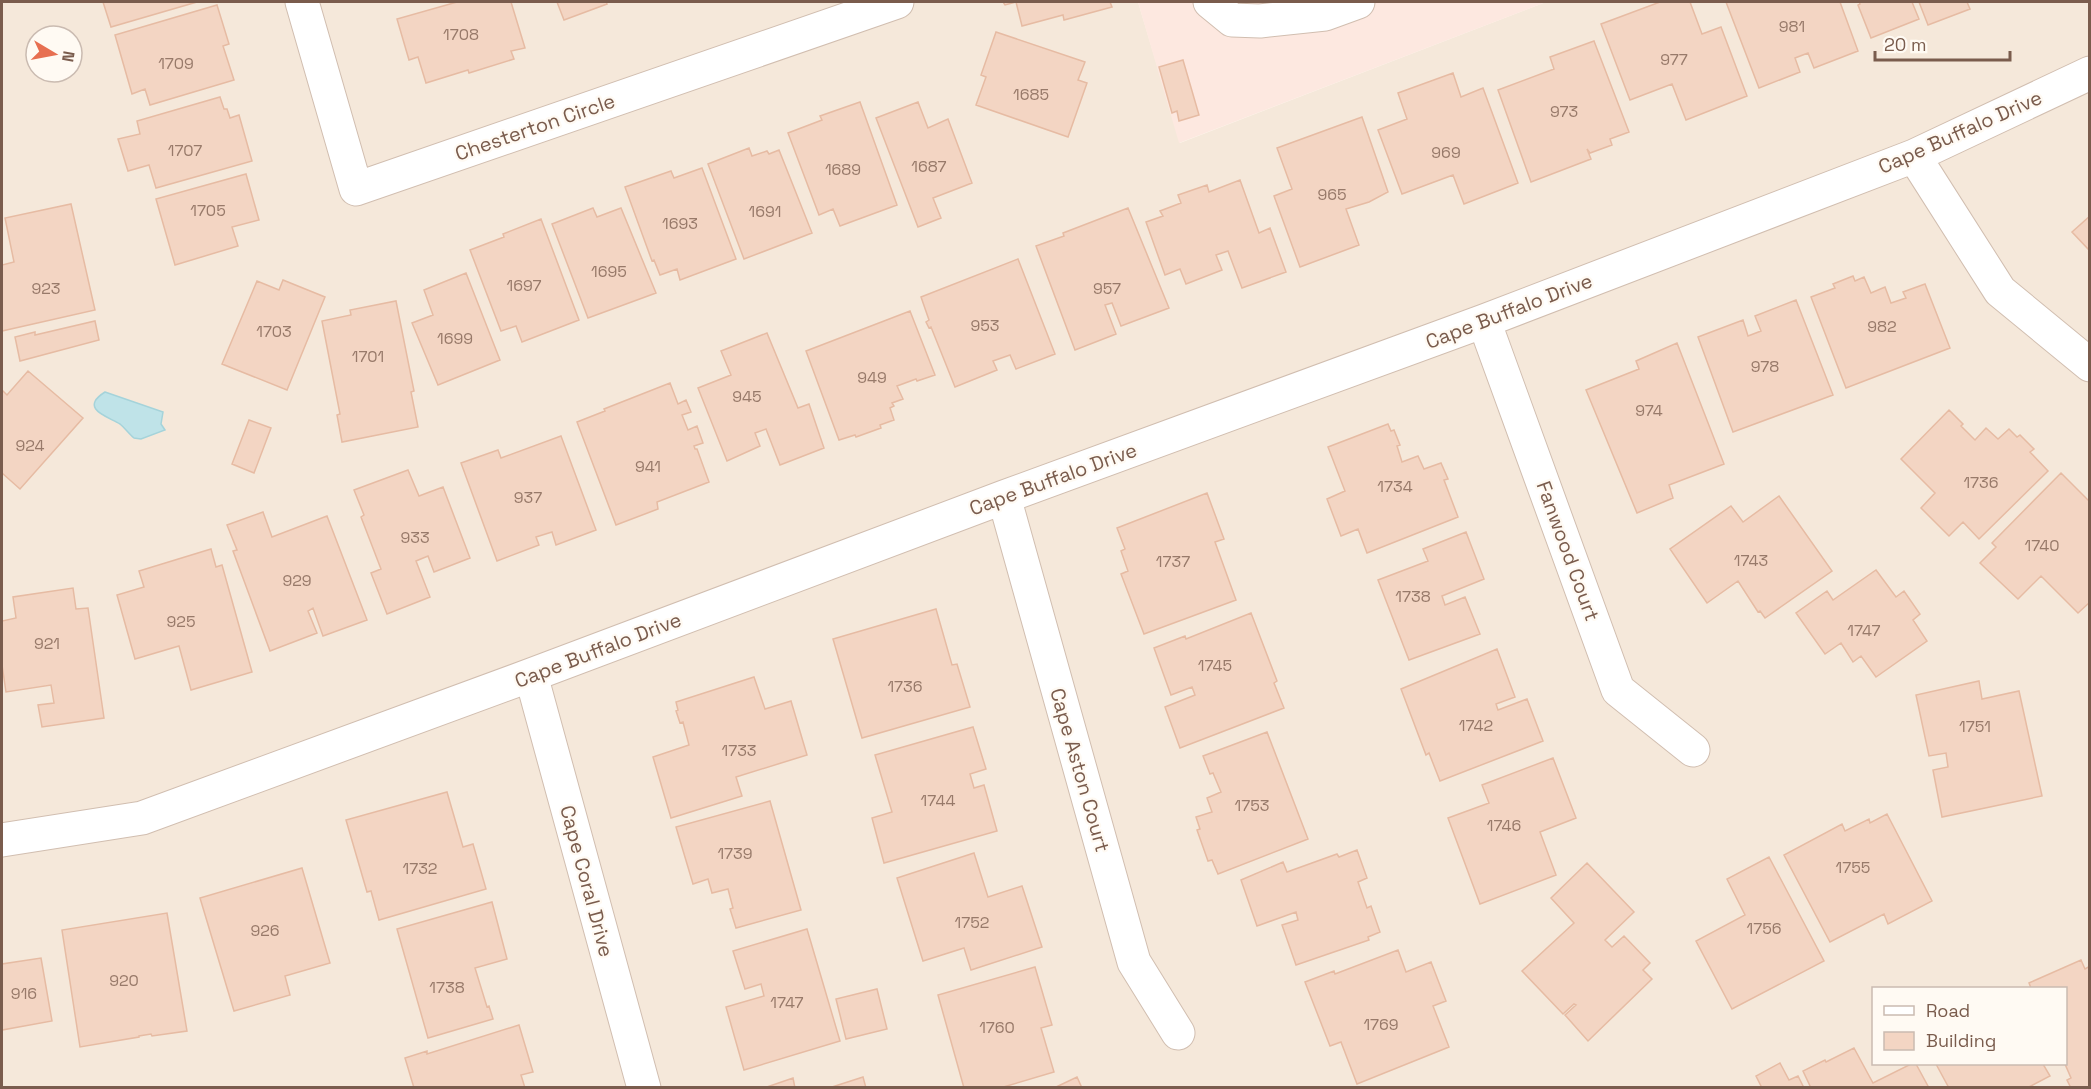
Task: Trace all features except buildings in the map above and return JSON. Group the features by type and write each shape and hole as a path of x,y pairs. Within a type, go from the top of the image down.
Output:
{"street":[{"name":"Chesterton Circle","path":"302,2 356,189 897,2"},
{"path":"1210,2 1232,20 1260,21 1324,14 1358,2"},
{"name":"Cape Buffalo Drive","path":"2,840 142,818 1484,321 1914,156 2090,73"},
{"path":"1914,156 2000,291 2090,365"},
{"name":"Fanwood Court","path":"1484,321 1618,690 1693,750"},
{"name":"Cape Aston Court","path":"1004,497 1134,962 1178,1033"},
{"name":"Cape Coral Drive","path":"531,675 644,1088"}],"shaded area":[{"path":"2,2 1138,2 1180,143 1546,2 2089,2 2089,1087 2,1088"},
{"path":"1138,2 1546,2 1179,143"}],"water":[{"path":"105,392 163,412 161,424 165,430 141,439 134,438 120,424 95,408 94,403 97,398"}]}
